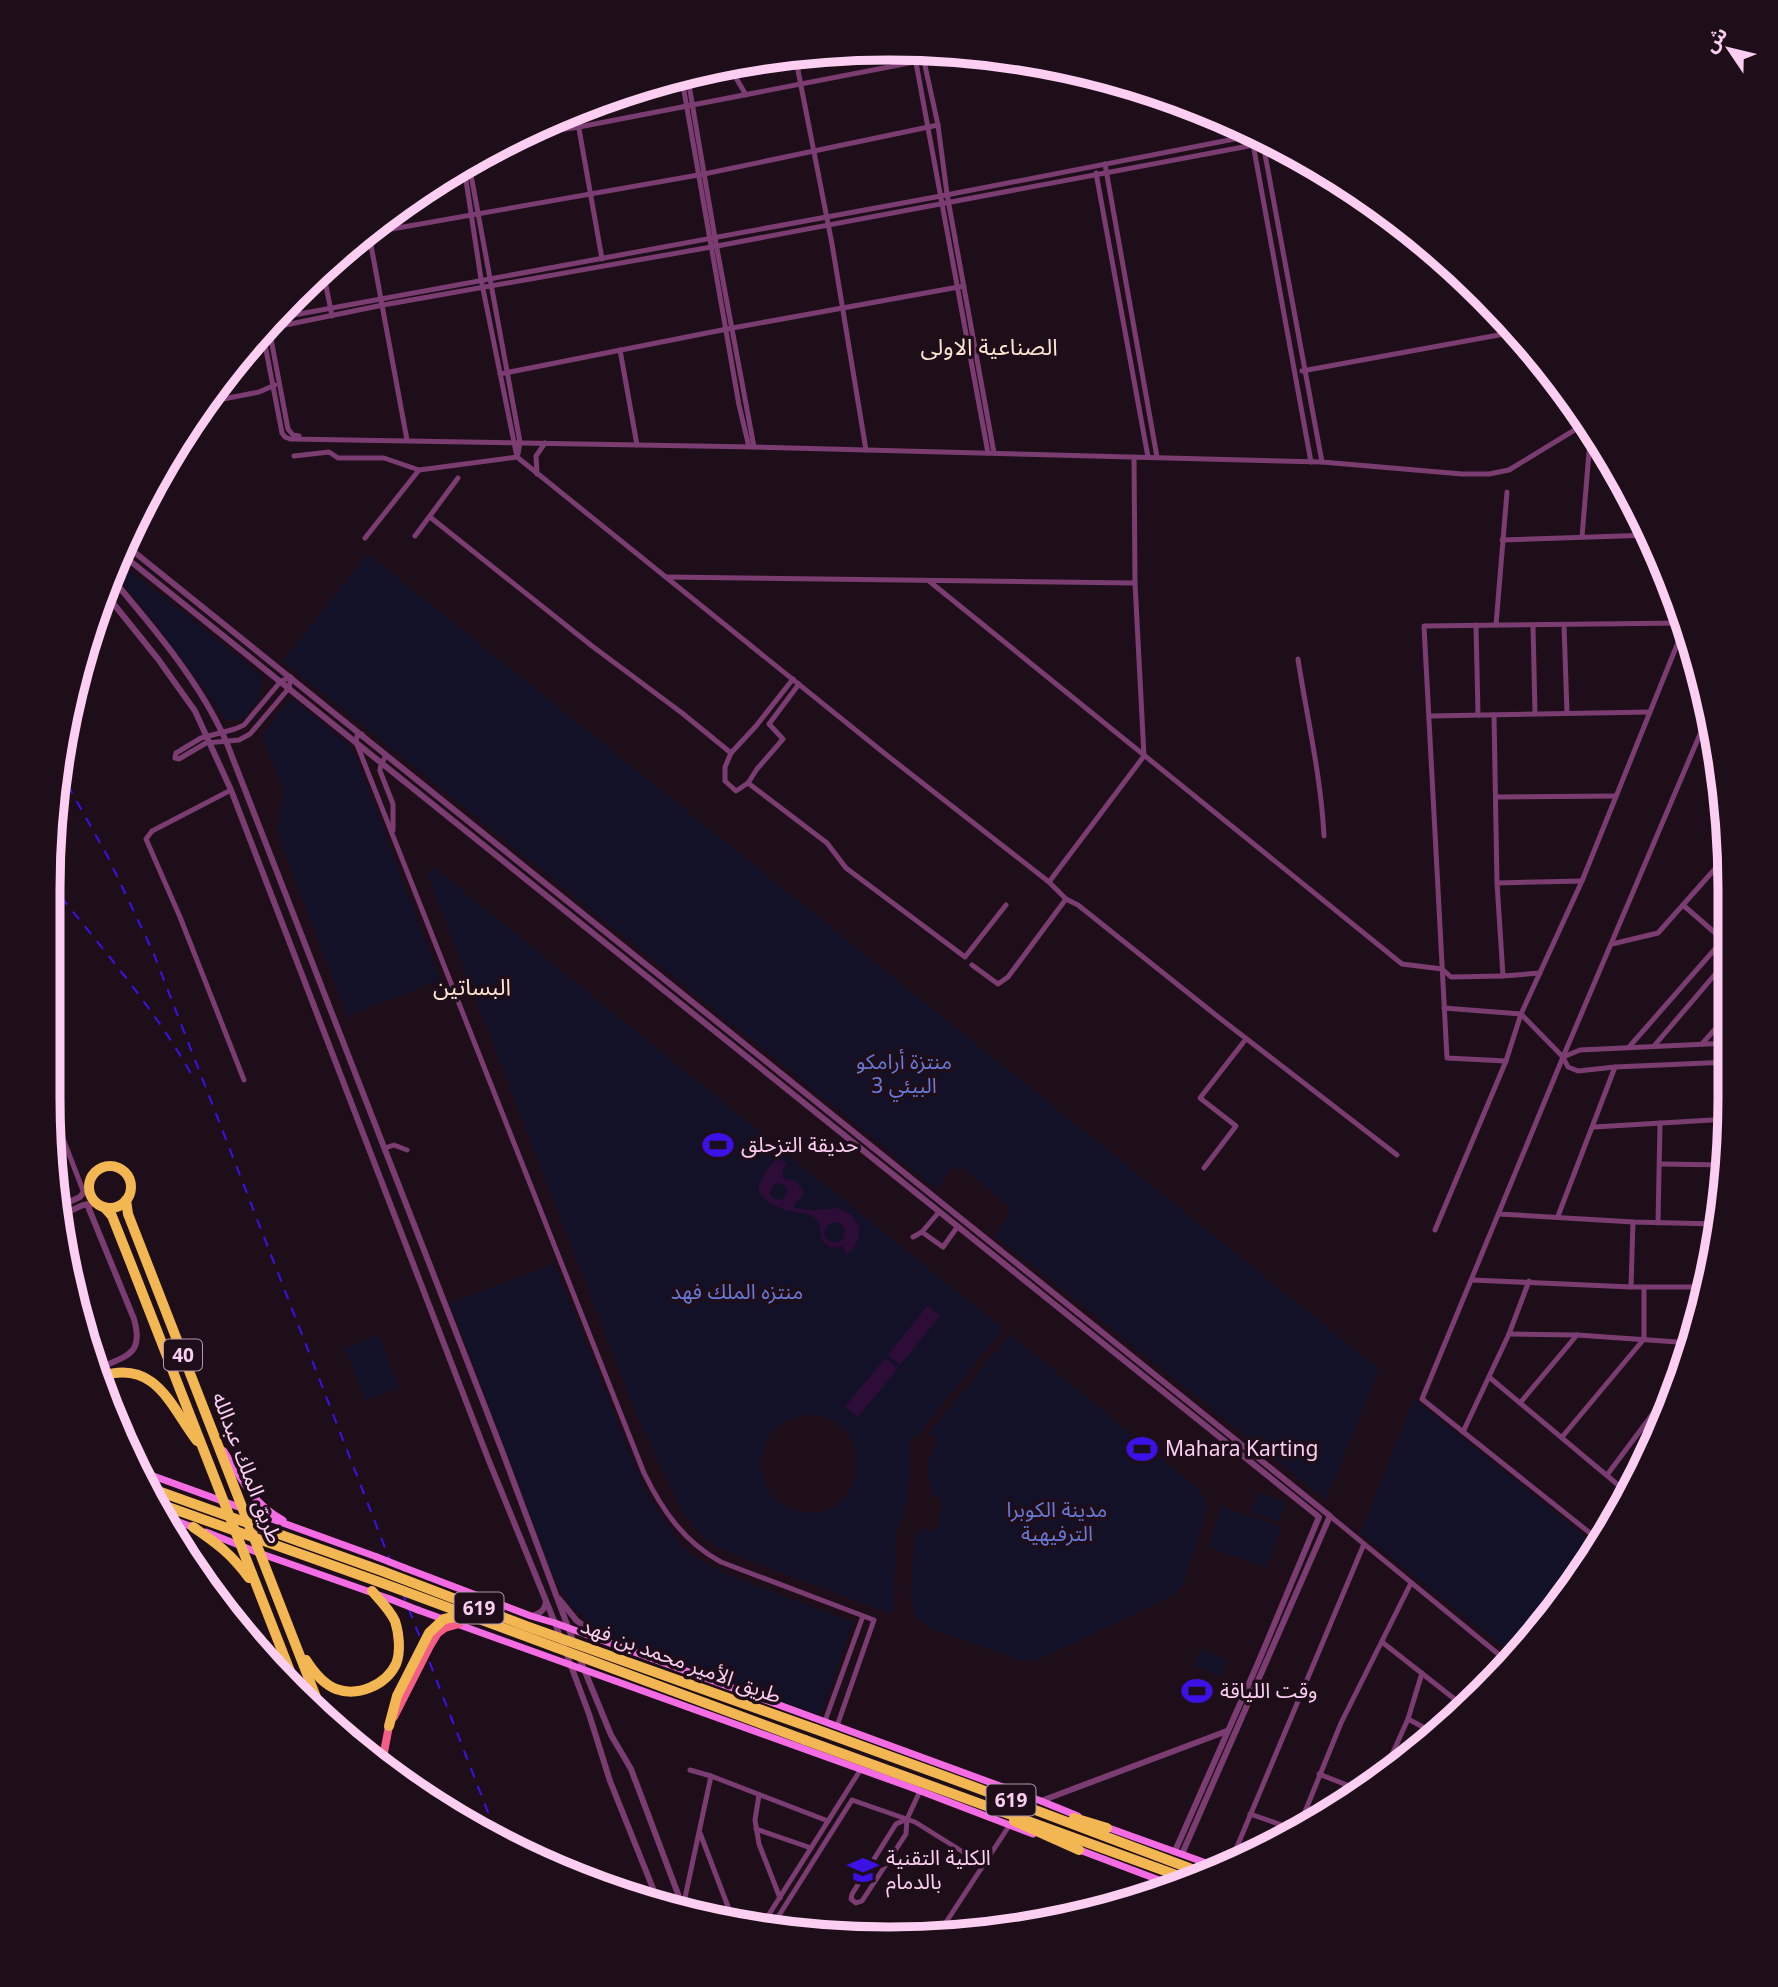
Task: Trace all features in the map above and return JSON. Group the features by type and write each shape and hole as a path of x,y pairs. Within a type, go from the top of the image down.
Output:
{"highway":[{"path":"107,1166 123,1170 130,1180 130,1193 126,1200 116,1207 96,1205 86,1189 93,1174 99,1168 107,1166"},
{"name":"طريق الملك عبدالله","path":"126,1200 128,1214 316,1698"},
{"name":"طريق الملك عبدالله","path":"96,1205 112,1216 122,1240 290,1672"},
{"path":"108,1374 127,1372 142,1376 157,1385 171,1400 183,1423 204,1450"},
{"name":"طريق الأمير محمد بن فهد","path":"159,1491 969,1785 1192,1869"},
{"name":"طريق الأمير محمد بن فهد","path":"168,1507 1177,1875"},
{"path":"193,1527 236,1560 257,1590"},
{"path":"295,1644 313,1670 334,1689 360,1691 385,1679 396,1663 398,1635 394,1620 383,1602 372,1591"},
{"path":"389,1726 397,1696 429,1633 444,1619 467,1615"},
{"path":"969,1785 1107,1828"},
{"path":"937,1787 1079,1850"}],"main road":[{"path":"213,1433 254,1499 271,1514 298,1530"},
{"path":"151,1475 1207,1863"},
{"path":"176,1521 861,1769 1159,1882"},
{"path":"383,1755 389,1726 430,1646 438,1633 459,1624"}],"street":[{"path":"558,129 922,61"},
{"path":"924,61 938,125 945,203 991,453"},
{"path":"916,62 944,195"},
{"path":"797,65 832,244 866,450"},
{"path":"734,74 746,95"},
{"path":"687,85 730,329 739,405 752,447"},
{"path":"578,121 603,265"},
{"path":"388,228 701,174 938,125"},
{"path":"282,323 332,316 481,279 944,195 1239,138"},
{"path":"285,321 331,308 487,286 714,246 1253,145 1311,462"},
{"path":"1264,149 1322,462"},
{"path":"1105,164 1157,457"},
{"path":"1094,166 1147,457"},
{"path":"470,173 475,214 472,222 481,279 487,286 508,372 517,457 1049,882 1066,899 1078,905 1397,1155"},
{"path":"466,176 489,278 487,286 500,374 516,442"},
{"path":"1269,228 1278,227"},
{"path":"371,242 407,440"},
{"path":"325,281 332,316"},
{"path":"500,374 961,287"},
{"path":"1120,304 1129,300"},
{"path":"1283,306 1292,304"},
{"path":"1295,372 1505,334"},
{"path":"267,339 282,433 290,439 1157,457 1322,462 1489,474 1509,470 1579,427"},
{"path":"620,350 637,445"},
{"path":"220,400 259,392 276,385"},
{"path":"1139,408 1148,407"},
{"path":"537,474 536,456 545,443"},
{"path":"1582,537 1590,445"},
{"path":"294,456 329,452 338,458 384,458 419,470 517,457"},
{"path":"1049,882 1144,756 1135,583 1134,457"},
{"path":"365,538 419,470"},
{"path":"415,536 458,478"},
{"path":"1496,625 1507,492"},
{"path":"430,517 731,753"},
{"path":"1502,540 1639,536"},
{"path":"132,551 1202,1411 1502,1657"},
{"path":"128,560 1272,1480 1319,1517 1330,1516"},
{"path":"666,577 1135,583"},
{"path":"929,581 1402,964 1442,969 1451,977 1540,973"},
{"path":"118,586 192,681 208,704 226,741 501,1448 567,1628 611,1735 631,1769 681,1901"},
{"path":"112,602 186,698 209,739 231,790 489,1461 546,1599 610,1781 655,1893"},
{"path":"1506,1061 1447,1058 1424,626 1675,624"},
{"path":"1476,625 1478,715"},
{"path":"1533,625 1535,713"},
{"path":"1564,625 1567,713"},
{"path":"1435,1230 1506,1061 1521,1014 1582,881 1679,638"},
{"path":"1297,659 1323,809 1324,836"},
{"path":"291,677 289,688 250,734 239,740 209,739 179,759 175,758 176,753 222,732 244,725 281,681 291,677"},
{"path":"796,682 769,724 783,739 748,783 736,791 726,781 725,767 731,753 796,682"},
{"path":"1429,716 1650,712"},
{"path":"1494,715 1497,883 1503,976"},
{"path":"1593,1536 1422,1399 1563,1057 1704,731"},
{"path":"362,734 357,736 356,742 656,1498 680,1530 705,1554 874,1620 837,1726"},
{"path":"384,752 386,757 380,771 393,804 393,834"},
{"path":"748,783 827,843 846,868 965,957 1006,905"},
{"path":"231,790 152,831 146,839 180,917 244,1080"},
{"path":"1496,797 1616,796"},
{"path":"435,805 440,798"},
{"path":"1612,944 1658,933 1718,866"},
{"path":"1497,883 1582,881"},
{"path":"546,895 552,888"},
{"path":"972,964 998,984 1008,977 1066,899"},
{"path":"1683,905 1718,936"},
{"path":"1629,1047 1718,946"},
{"path":"632,964 637,957"},
{"path":"1654,1046 1718,971"},
{"path":"1713,977 1718,977"},
{"path":"1444,1008 1521,1014 1563,1057 1568,1067 1578,1072 1615,1067 1718,1062"},
{"path":"1702,1044 1718,1026"},
{"path":"728,1041 734,1035"},
{"path":"1204,1168 1236,1126 1200,1098 1246,1039"},
{"path":"1563,1057 1580,1050 1718,1043"},
{"path":"1558,1216 1615,1067"},
{"path":"814,1111 820,1104"},
{"path":"1594,1127 1718,1120"},
{"path":"1658,1223 1660,1123"},
{"path":"61,1129 86,1189 67,1202"},
{"path":"385,1148 394,1145 407,1150"},
{"path":"1660,1164 1716,1165"},
{"path":"932,1206 937,1199"},
{"path":"68,1213 96,1205 138,1334 136,1346 129,1355 104,1366"},
{"path":"913,1237 922,1232 939,1212"},
{"path":"1499,1214 1708,1224"},
{"path":"1632,1287 1633,1222"},
{"path":"922,1232 943,1247 958,1226"},
{"path":"971,1237 976,1231"},
{"path":"1003,1263 1008,1256"},
{"path":"1472,1280 1696,1287"},
{"path":"1463,1432 1509,1334 1529,1281"},
{"path":"1036,1290 1041,1283"},
{"path":"1562,1437 1644,1339 1644,1287"},
{"path":"1509,1334 1577,1335 1681,1342"},
{"path":"1520,1403 1577,1335"},
{"path":"1110,1349 1116,1342"},
{"path":"1489,1377 1621,1487"},
{"path":"1607,1475 1658,1406"},
{"path":"1196,1419 1202,1411"},
{"path":"1272,1480 1278,1473"},
{"path":"1178,1853 1236,1730 1330,1516"},
{"path":"1178,1853 1319,1517"},
{"path":"1235,1851 1364,1544"},
{"path":"1302,1817 1341,1723 1411,1583"},
{"path":"555,1592 577,1621 616,1646"},
{"path":"531,1616 538,1614 546,1606 546,1599"},
{"path":"825,1721 863,1616"},
{"path":"1382,1642 1458,1702"},
{"path":"1390,1759 1408,1719 1422,1673"},
{"path":"1408,1719 1427,1729"},
{"path":"1041,1801 1236,1730"},
{"path":"767,1918 861,1769"},
{"path":"690,1770 828,1821"},
{"path":"1320,1774 1352,1787"},
{"path":"685,1902 711,1776"},
{"path":"907,1819 896,1824 852,1894 851,1899 856,1903 862,1901 906,1834 907,1819 920,1791"},
{"path":"759,1795 755,1820 759,1844 780,1898"},
{"path":"776,1919 852,1800 915,1822 976,1860"},
{"path":"1250,1814 1286,1826"},
{"path":"944,1926 1009,1826"},
{"path":"757,1829 811,1848"},
{"path":"698,1830 730,1913"}],"green space":[{"name":"منتزة أرامكو البيئي 3","path":"368,554 1379,1369 1326,1500 994,1235 1010,1214 1007,1210 1009,1206 960,1166 957,1170 952,1168 936,1189 283,661"},
{"path":"125,567 263,676 258,701 241,720 226,720 120,580"},
{"path":"289,700 295,701 347,743 354,752 440,980 347,1016 278,834 282,789 262,735"},
{"name":"منتزه الملك فهد","path":"431,869 437,870 1003,1329 917,1436 909,1440 909,1480 904,1513 896,1535 893,1610 889,1613 716,1547 700,1534 684,1514 640,1423 428,872","holes":["803,1415 819,1416 839,1424 851,1438 857,1455 856,1473 850,1490 839,1504 822,1512 802,1512 783,1505 774,1498 763,1478 762,1456 770,1435 788,1420"]},
{"path":"554,1264 644,1489 681,1546 728,1575 853,1622 820,1716 637,1650 603,1634 570,1605 549,1566 450,1303"},
{"name":"مدينة الكوبرا الترفيهية","path":"1010,1334 1198,1489 1205,1498 1207,1508 1183,1585 1174,1595 1038,1660 1024,1661 931,1629 916,1617 911,1593 915,1535 922,1530 934,1531 938,1527 942,1501 932,1493 928,1475 928,1461 936,1439 929,1433"},
{"path":"378,1335 399,1388 366,1400 344,1348"},
{"path":"1414,1399 1590,1541 1547,1603 1508,1651 1360,1533"},
{"path":"1257,1493 1286,1502 1279,1522 1251,1512"},
{"path":"1222,1507 1281,1527 1267,1567 1208,1547"},
{"path":"1200,1649 1227,1660 1220,1676 1194,1665"}],"shaded area":[{"path":"775,1160 786,1163 782,1178 796,1181 803,1190 802,1197 794,1204 794,1208 838,1208 852,1215 859,1227 859,1235 855,1246 847,1255 842,1246 833,1248 823,1241 815,1218 776,1206 761,1195 760,1183","holes":["777,1183 785,1185 788,1190 781,1200 773,1198 770,1193","839,1222 845,1229 844,1238 837,1243 829,1241 824,1235 825,1227"]},
{"path":"927,1306 940,1316 900,1365 888,1355"},
{"path":"885,1358 898,1368 858,1417 845,1407"}],"railway":[{"path":"67,784 108,857 153,952 494,1827"},
{"path":"60,896 145,1003 195,1081"}],"place":[{"name":"حديقة التزحلق","path":"718,1145"},
{"name":"Mahara Karting","path":"1142,1449"},
{"name":"وقت اللياقة","path":"1197,1691"},
{"name":"الكلية التقنية بالدمام","path":"863,1870"}],"district":[{"name":"الصناعية الاولى","path":"989,347"},
{"name":"البساتين","path":"472,987"}]}
